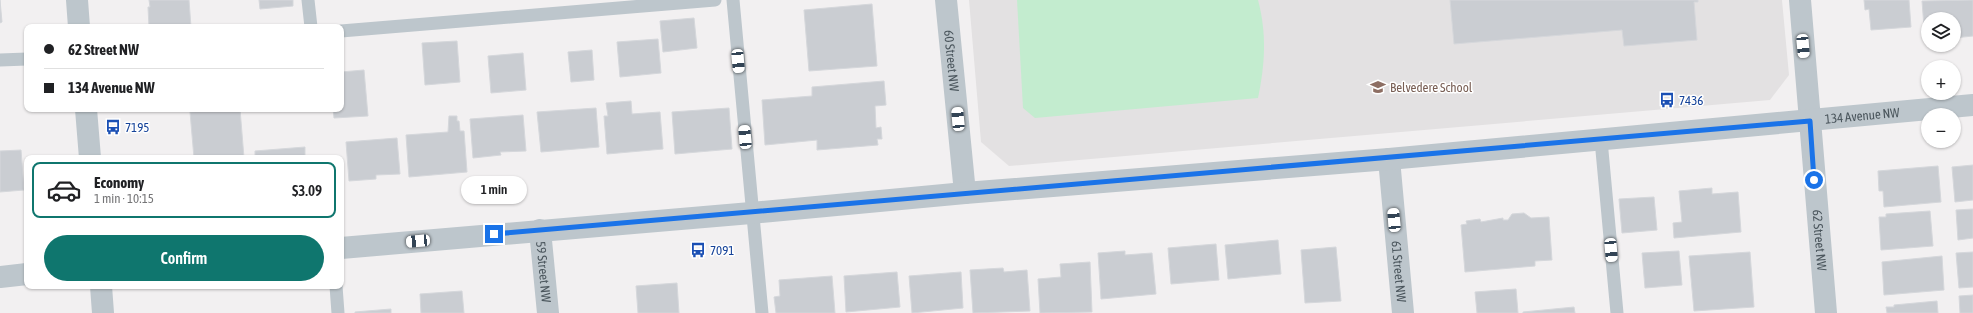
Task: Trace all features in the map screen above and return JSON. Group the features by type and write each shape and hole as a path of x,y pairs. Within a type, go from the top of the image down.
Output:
{"street":[{"path":"77,0 79,24"},
{"name":"60 Street NW","path":"946,0 965,193"},
{"name":"62 Street NW","path":"1800,0 1826,313"},
{"name":"134 Avenue NW","path":"344,248 540,230 751,214 965,193 1389,159 1973,105"},
{"path":"86,112 90,155"},
{"name":"61 Street NW","path":"1389,159 1403,313"},
{"name":"59 Street NW","path":"540,230 548,313"},
{"path":"0,276 24,274"},
{"path":"101,289 104,313"}],"lane":[{"path":"308,0 311,24"},
{"path":"344,31 715,0"},
{"path":"733,0 751,214 762,313"},
{"path":"0,60 24,59"},
{"path":"1601,140 1616,313"},
{"path":"336,289 338,313"}],"shaded area":[{"name":"Belvedere School","path":"969,0 1782,0 1789,75 1770,100 1009,166 981,142"}],"green space":[{"path":"1017,0 1258,0 1263,25 1264,49 1258,98 1035,118 1023,108"}],"building":[{"path":"0,0 2,22 0,23"},
{"path":"149,0 189,0 191,24 149,24 148,7 150,7"},
{"path":"259,0 293,0 293,6 260,9"},
{"path":"1450,0 1698,0 1698,2 1694,2 1697,40 1624,46 1622,30 1454,44"},
{"path":"1864,0 1909,0 1911,27 1871,30 1869,9 1865,10"},
{"path":"1973,0 1973,36 1961,37 1961,12 1923,12 1922,1"},
{"path":"872,4 877,66 809,71 804,10"},
{"path":"694,18 697,48 663,52 660,21"},
{"path":"658,39 661,73 620,77 617,42"},
{"path":"457,41 460,82 425,85 422,43"},
{"path":"592,50 594,80 571,82 568,52"},
{"path":"523,53 526,90 491,93 488,56"},
{"path":"364,70 368,116 334,118 333,112 344,112 344,72"},
{"path":"884,81 886,105 875,106 876,128 881,127 882,139 877,139 878,145 817,150 817,140 765,145 762,100 812,96 812,87"},
{"path":"631,101 632,114 660,112 663,149 607,154 604,116 608,116 606,103"},
{"path":"596,108 599,147 541,152 537,112"},
{"path":"729,108 732,149 675,154 672,112"},
{"path":"190,112 240,112 244,155 194,155"},
{"path":"523,115 526,151 500,152 501,155 473,158 470,119"},
{"path":"449,116 457,116 460,131 464,131 467,172 409,177 406,135 448,132"},
{"path":"397,138 400,174 376,175 376,179 349,181 346,142"},
{"path":"305,147 305,155 255,155 255,151"},
{"path":"21,150 24,190 0,192 0,151"},
{"path":"1973,165 1973,200 1955,202 1952,167"},
{"path":"1938,166 1941,202 1884,207 1883,191 1879,191 1878,171"},
{"path":"1712,188 1712,194 1738,192 1741,232 1674,238 1673,223 1682,222 1679,191"},
{"path":"1654,197 1657,230 1622,233 1619,199"},
{"path":"1973,209 1973,238 1958,240 1956,210"},
{"path":"1930,211 1933,246 1881,250 1879,217 1886,217 1886,214"},
{"path":"1524,213 1531,218 1549,217 1552,260 1535,261 1535,266 1465,272 1461,225 1467,224 1466,221 1480,219 1481,222 1503,218 1503,220 1508,220 1512,214"},
{"path":"1278,240 1281,274 1228,279 1225,245"},
{"path":"1216,244 1219,280 1171,284 1168,248"},
{"path":"1336,247 1341,301 1305,303 1301,250"},
{"path":"1125,251 1125,255 1152,253 1156,294 1101,299 1098,253"},
{"path":"1679,251 1682,285 1645,288 1642,253"},
{"path":"1750,252 1754,307 1694,311 1689,256"},
{"path":"1973,252 1973,287 1959,288 1956,253"},
{"path":"1942,256 1944,290 1884,295 1882,262"},
{"path":"1090,262 1092,312 1040,313 1038,279 1061,277 1060,264"},
{"path":"1003,268 1004,272 1027,270 1030,311 973,313 970,270"},
{"path":"897,272 900,307 846,312 844,276"},
{"path":"961,272 963,308 912,313 909,276"},
{"path":"832,276 835,313 776,313 774,297 780,296 779,280"},
{"path":"677,283 679,313 638,313 636,286"},
{"path":"1516,289 1518,313 1477,313 1475,292"},
{"path":"462,291 464,313 421,313 420,294"},
{"path":"1973,295 1973,313 1960,313 1959,296"},
{"path":"1937,301 1938,313 1887,313 1886,307 1894,307 1894,305"},
{"path":"1574,307 1575,313 1523,313 1523,312"},
{"path":"391,309 391,313 355,313 355,312"}],"place":[{"name":"Belvedere School","path":"1378,87"},
{"name":"7436","path":"1667,100"},
{"name":"7195","path":"113,127"},
{"name":"7091","path":"698,250"}],"route":[{"path":"494,234 751,214 965,193 1389,159 1810,121 1814,180"}]}
